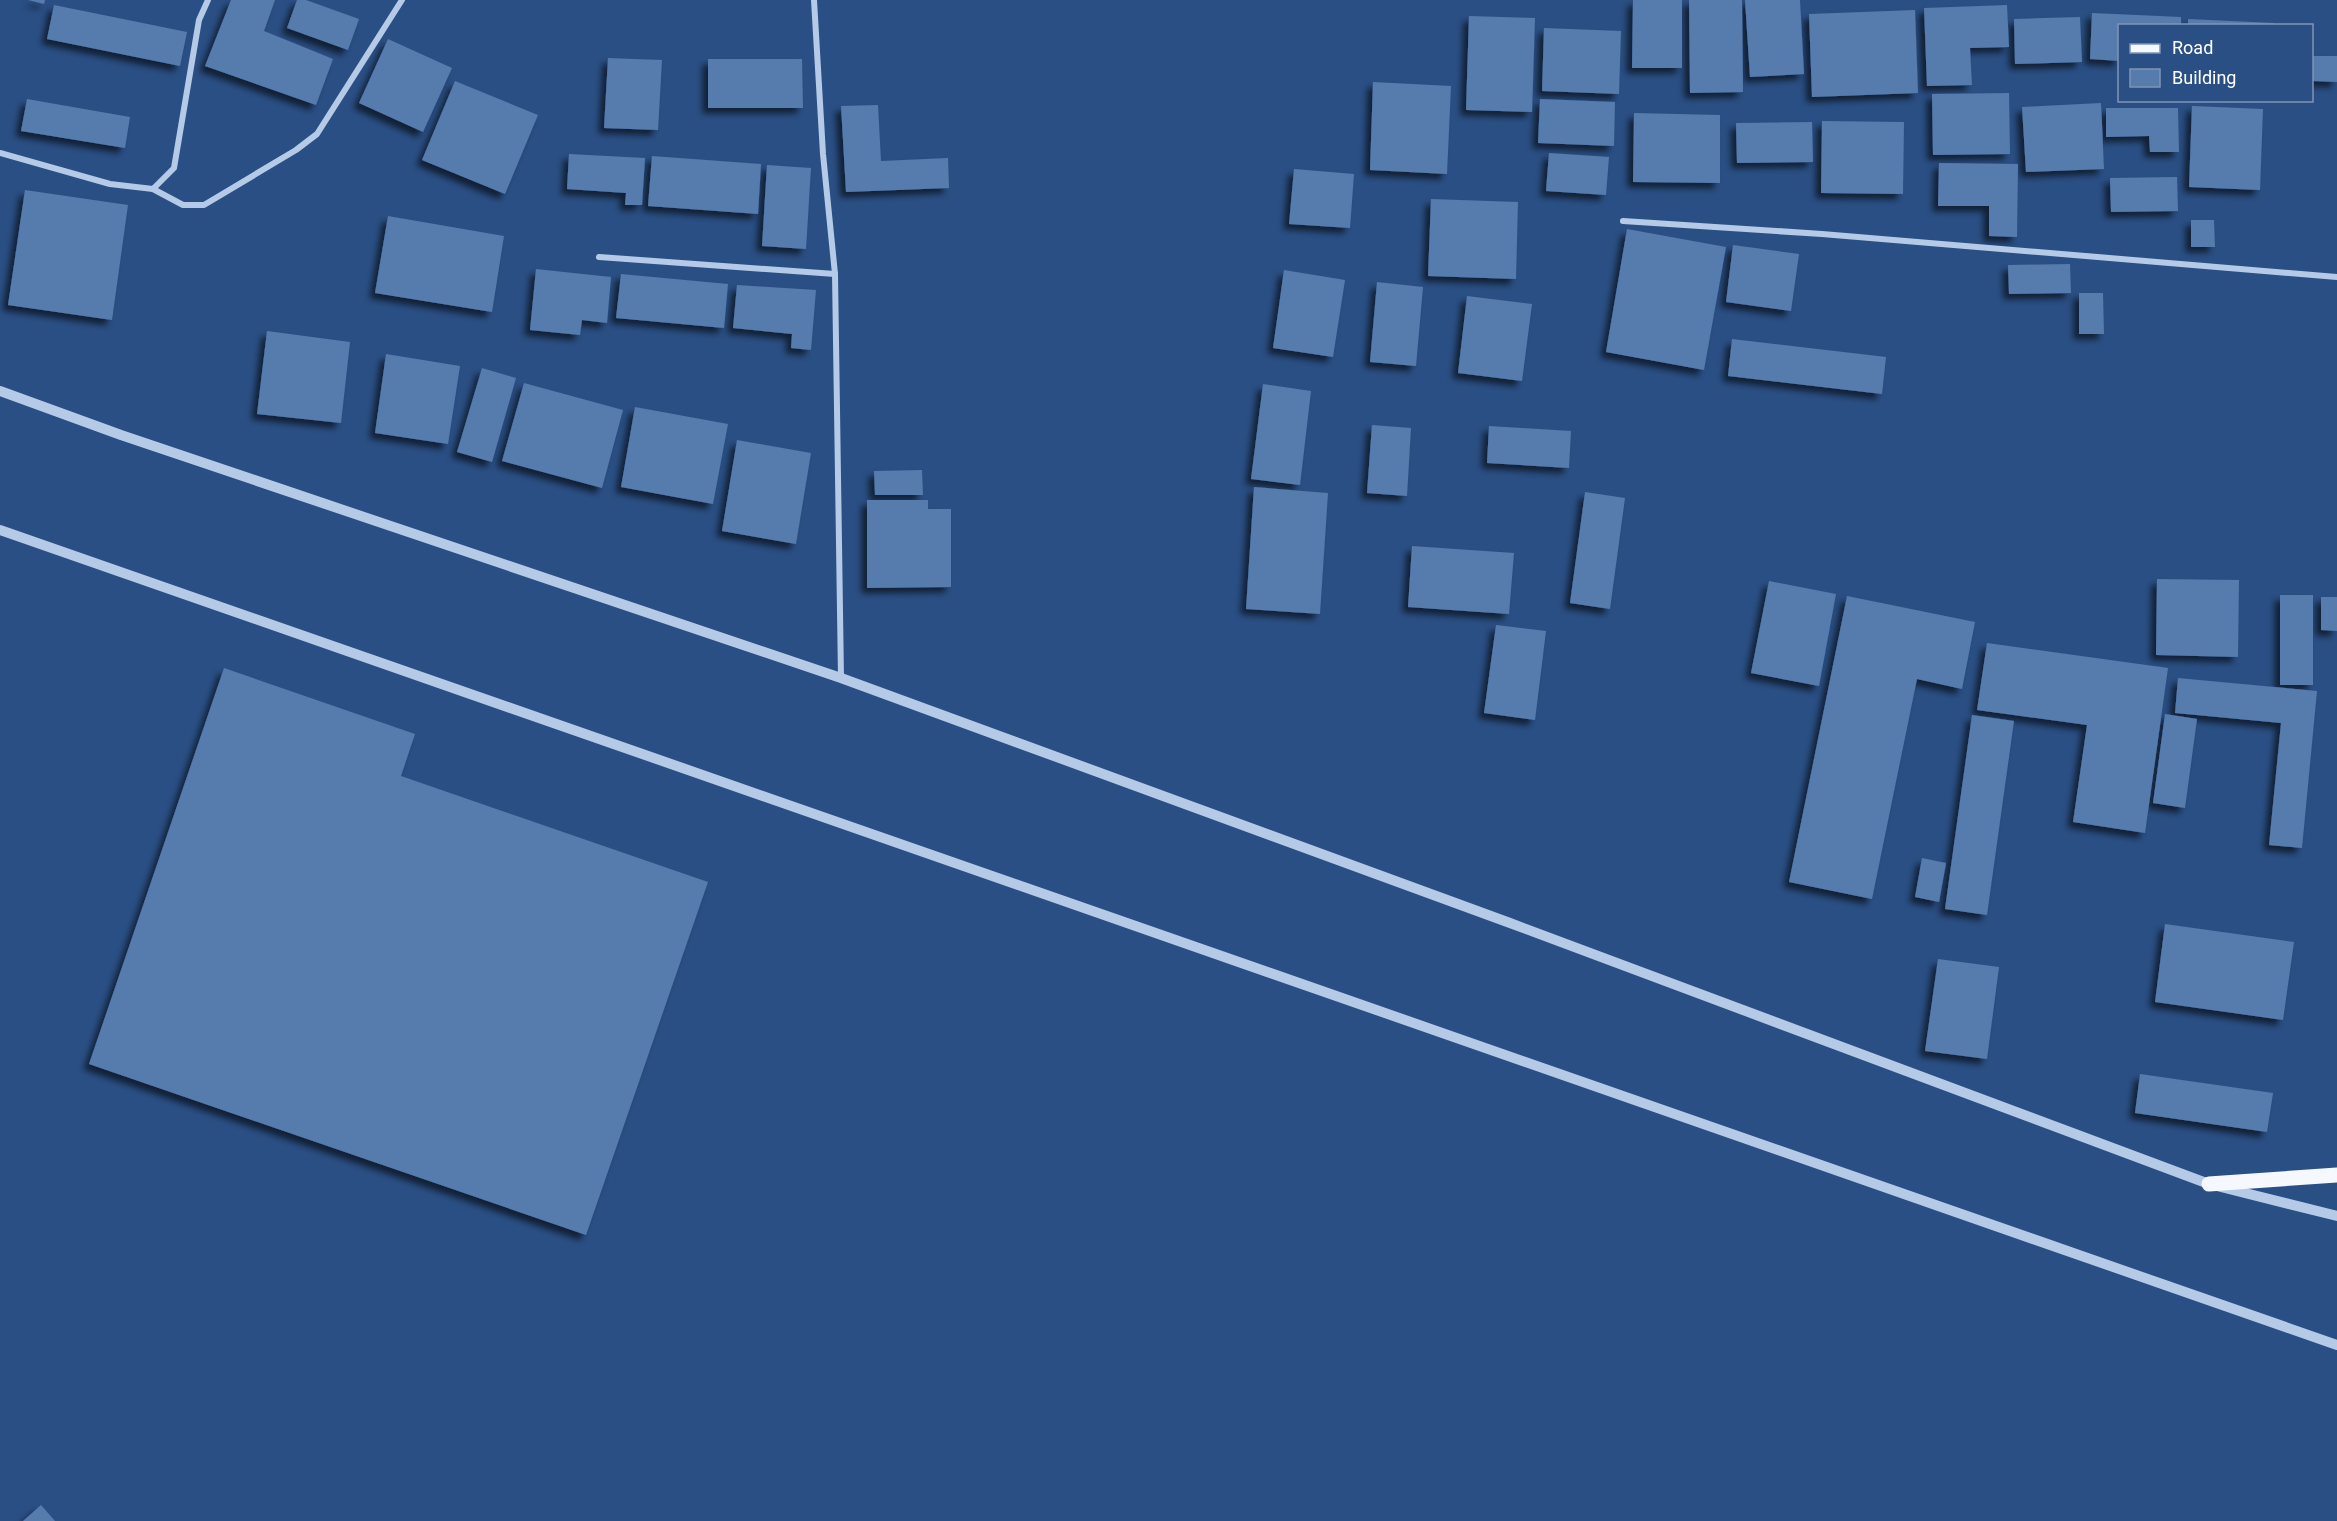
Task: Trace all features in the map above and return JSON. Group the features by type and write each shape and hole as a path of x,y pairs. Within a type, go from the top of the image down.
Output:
{"main road":[{"path":"2209,1184 2337,1175"}],"street":[{"path":"153,189 174,168 199,20 208,0"},
{"path":"0,153 110,184 153,189 183,206 204,205 296,150 317,134 402,0"},
{"path":"814,0 823,154 835,274 841,678"},
{"path":"1623,221 1822,234 2337,277"},
{"path":"599,257 835,274"},
{"path":"0,391 121,435 841,678 1510,923 2209,1184 2337,1216"},
{"path":"0,530 2337,1345"}],"building":[{"path":"28,0 45,0 44,4"},
{"path":"231,0 275,0 264,31 333,59 316,105 205,66"},
{"path":"297,0 306,0 359,19 348,50 287,28"},
{"path":"1633,0 1682,0 1682,68 1632,68"},
{"path":"1689,0 1742,0 1743,92 1690,93"},
{"path":"1745,0 1800,0 1804,74 1750,77"},
{"path":"54,5 187,32 180,66 47,39"},
{"path":"2007,5 2009,47 1970,48 1972,85 1927,86 1924,8"},
{"path":"1915,10 1918,93 1812,97 1809,14"},
{"path":"2092,13 2181,17 2181,24 2118,24 2118,61 2090,59"},
{"path":"1469,16 1535,18 1532,112 1466,110"},
{"path":"2080,17 2082,62 2015,64 2014,19"},
{"path":"2188,19 2274,23 2274,24 2188,24"},
{"path":"1544,28 1621,31 1619,94 1542,91"},
{"path":"388,39 452,68 423,132 359,103"},
{"path":"2313,56 2337,56 2337,82 2313,81"},
{"path":"608,58 662,60 658,130 604,128"},
{"path":"708,59 802,59 803,108 708,108"},
{"path":"455,81 538,115 505,194 422,160"},
{"path":"1373,82 1451,86 1447,174 1370,170"},
{"path":"2009,93 2010,154 1933,155 1932,94"},
{"path":"27,99 130,117 125,148 21,131"},
{"path":"1540,99 1615,102 1614,146 1538,143"},
{"path":"2101,103 2104,169 2026,172 2022,107"},
{"path":"878,105 881,161 948,158 949,188 846,192 841,106"},
{"path":"2192,106 2263,109 2260,190 2189,187"},
{"path":"2106,108 2178,108 2179,152 2150,152 2149,136 2106,137"},
{"path":"1634,113 1720,115 1720,183 1633,182"},
{"path":"1822,121 1904,122 1903,194 1821,193"},
{"path":"1812,122 1813,162 1737,163 1736,123"},
{"path":"1549,153 1609,157 1606,195 1546,191"},
{"path":"569,154 645,158 642,205 625,205 626,193 567,189"},
{"path":"652,156 761,164 758,214 648,206"},
{"path":"1939,163 2018,164 2017,237 1989,236 1989,206 1938,206"},
{"path":"767,165 811,168 806,249 762,246"},
{"path":"1294,169 1354,174 1350,228 1289,224"},
{"path":"2177,177 2178,211 2111,212 2110,178"},
{"path":"25,190 128,205 112,320 8,305"},
{"path":"1431,199 1518,202 1516,279 1428,276"},
{"path":"388,216 504,236 492,312 375,293"},
{"path":"2191,220 2214,220 2215,247 2191,247"},
{"path":"1627,229 1726,247 1704,370 1606,352"},
{"path":"1733,245 1799,254 1791,311 1726,302"},
{"path":"2070,264 2071,293 2009,294 2008,265"},
{"path":"536,269 611,277 607,323 582,320 580,335 530,330"},
{"path":"1284,270 1345,280 1333,357 1273,348"},
{"path":"621,274 728,284 724,328 616,318"},
{"path":"1377,282 1423,287 1416,366 1370,362"},
{"path":"737,285 816,290 811,350 791,348 792,334 733,328"},
{"path":"2079,293 2103,293 2104,334 2079,334"},
{"path":"1467,296 1532,304 1522,381 1458,373"},
{"path":"267,331 350,342 341,423 257,414"},
{"path":"1732,339 1886,357 1882,394 1728,376"},
{"path":"386,354 460,366 448,444 375,433"},
{"path":"482,368 516,378 492,462 457,452"},
{"path":"524,383 623,410 602,488 502,461"},
{"path":"1263,384 1311,391 1300,485 1251,479"},
{"path":"635,407 728,424 713,504 621,487"},
{"path":"1372,425 1411,428 1407,496 1367,493"},
{"path":"1489,426 1571,431 1569,468 1487,463"},
{"path":"737,440 811,453 796,544 722,531"},
{"path":"922,470 923,495 875,495 874,471"},
{"path":"1254,487 1328,493 1320,614 1246,609"},
{"path":"1585,492 1625,498 1610,609 1570,603"},
{"path":"867,500 928,500 928,509 951,509 951,587 867,588"},
{"path":"1412,546 1514,553 1509,614 1408,607"},
{"path":"2157,579 2239,580 2238,657 2156,655"},
{"path":"1769,581 1836,594 1819,686 1751,673"},
{"path":"2280,595 2313,595 2313,685 2280,685"},
{"path":"1847,596 1975,622 1962,689 1917,679 1872,899 1789,882"},
{"path":"2321,597 2337,597 2337,631 2321,630"},
{"path":"1496,625 1546,631 1535,720 1484,713"},
{"path":"1987,643 2168,668 2145,833 2073,822 2087,725 1977,710"},
{"path":"224,668 415,734 401,776 708,882 586,1235 89,1064"},
{"path":"2178,678 2317,691 2302,848 2269,845 2281,723 2175,713"},
{"path":"2165,714 2197,719 2185,808 2153,803"},
{"path":"1972,715 2014,721 1987,915 1945,909"},
{"path":"1922,858 1946,863 1939,902 1915,897"},
{"path":"2165,924 2294,942 2283,1020 2155,1002"},
{"path":"1938,959 1999,967 1987,1059 1925,1051"},
{"path":"2140,1074 2273,1093 2267,1132 2135,1113"},
{"path":"41,1505 55,1521 23,1521"}]}
